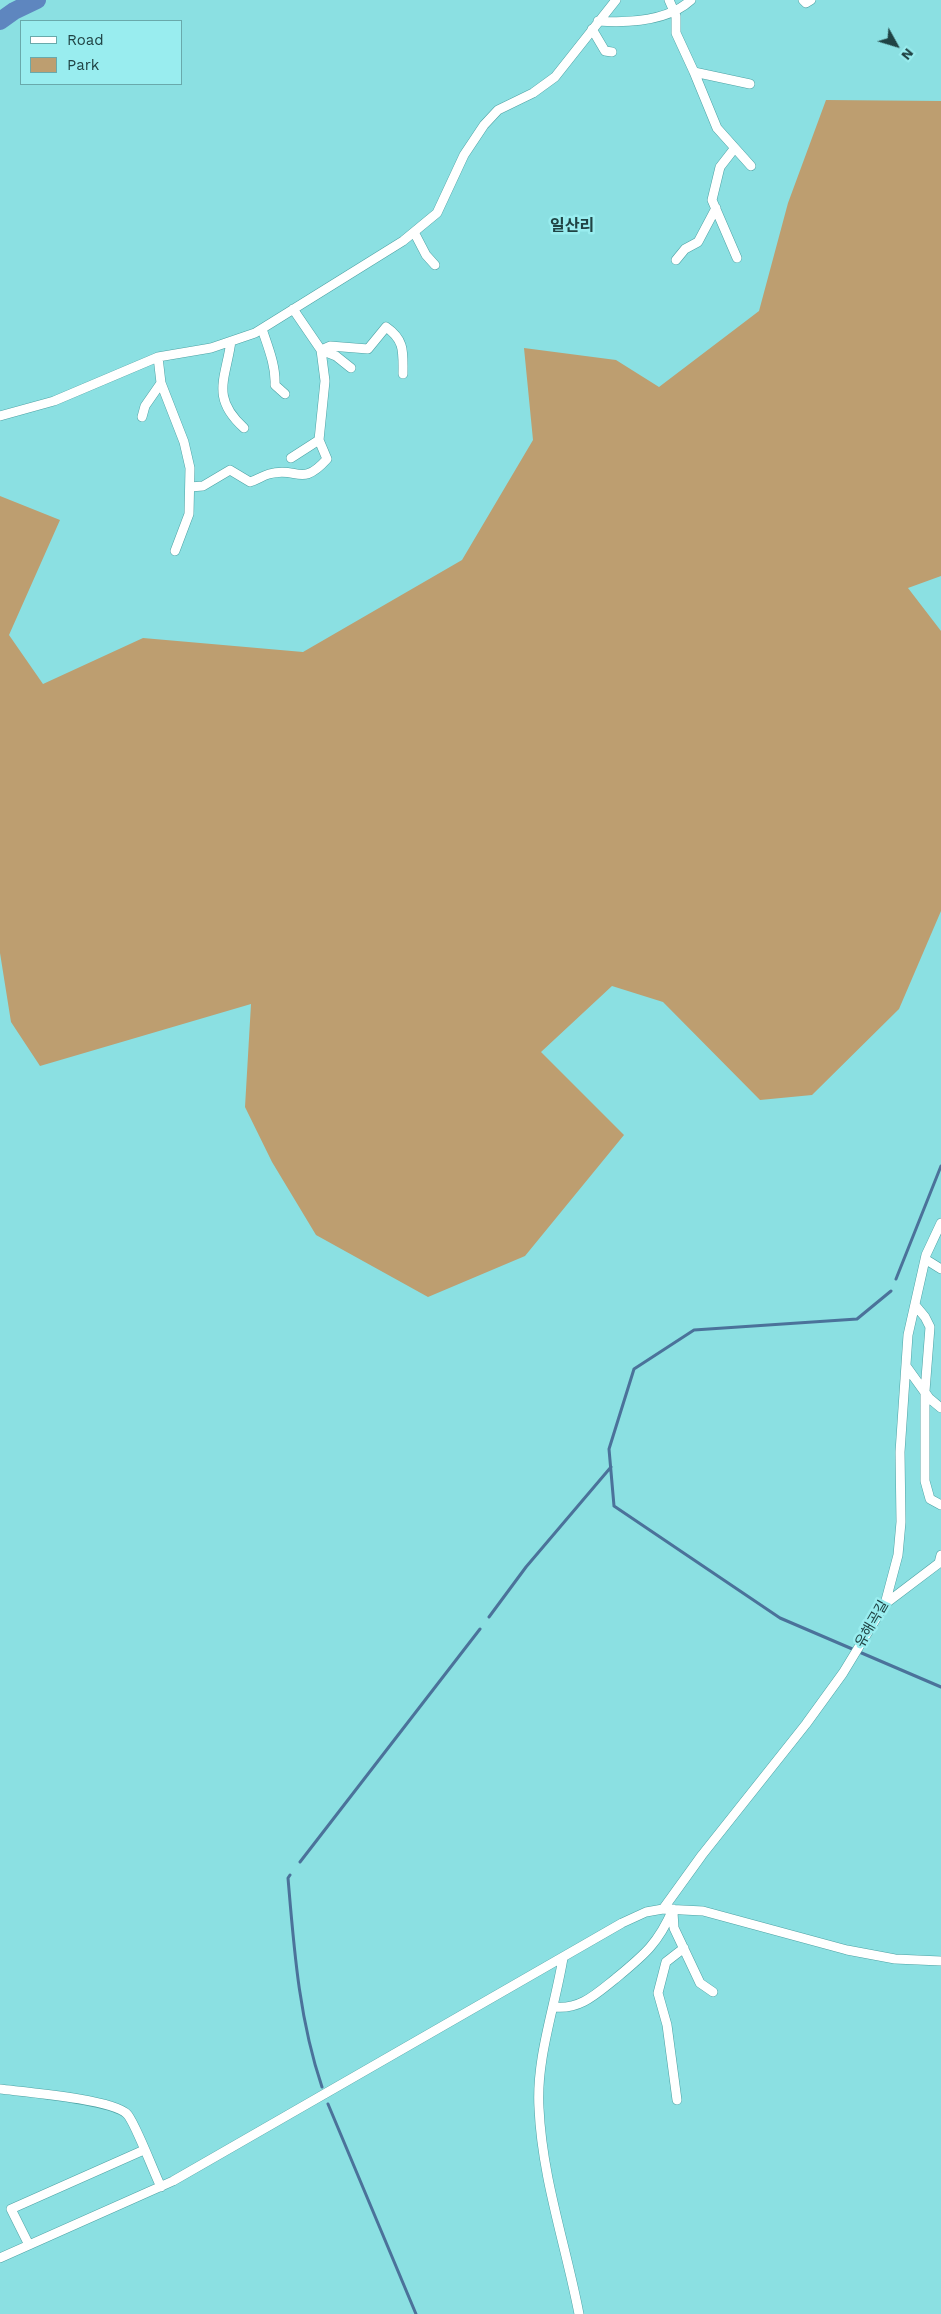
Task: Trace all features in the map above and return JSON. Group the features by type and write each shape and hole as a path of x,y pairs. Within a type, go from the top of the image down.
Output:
{"street":[{"path":"0,416 54,401 158,357 212,348 262,329 414,232 437,213 464,155 484,125 498,110 533,93 555,77 616,0"},
{"path":"670,0 674,11 676,33 706,99 710,116 734,149 751,166"},
{"path":"595,25 627,23 674,11 691,0"},
{"path":"803,0 806,3 811,0"},
{"path":"595,25 605,51 612,52"},
{"path":"694,72 750,84"},
{"path":"734,149 720,166 712,200 737,258"},
{"path":"676,260 685,249 698,242 716,208"},
{"path":"414,232 426,255 435,265"},
{"path":"190,487 202,486 230,470 250,482 268,474 289,473 307,476 315,472 326,459 319,440 325,381 321,350 293,309"},
{"path":"321,350 330,346 368,349 386,327 398,334 403,348 403,374"},
{"path":"262,329 276,376 275,386 285,394"},
{"path":"230,341 221,391 234,419 244,428"},
{"path":"321,350 336,356 351,368"},
{"path":"158,357 161,383 184,442 190,468 189,514 175,551"},
{"path":"142,417 145,406 161,383"},
{"path":"291,458 319,440"},
{"name":"유해곡길","path":"663,1909 843,1672 885,1604 898,1555 901,1522 900,1452 908,1334 925,1259 941,1223"},
{"path":"925,1259 941,1269"},
{"path":"915,1305 925,1316 930,1327 925,1391 925,1481 930,1499 941,1505"},
{"path":"906,1366 929,1398 941,1408"},
{"path":"885,1604 940,1562"},
{"path":"0,2258 161,2187 246,2141 622,1923 646,1912 663,1909 703,1911 866,1954 894,1959 941,1961"},
{"path":"673,1909 674,1928 700,1983 713,1992"},
{"path":"554,2007 576,2005 589,2000 629,1970 650,1949 665,1927 673,1909"},
{"path":"677,2100 667,2025 658,1992 666,1962 684,1948"},
{"path":"562,1958 554,2007 540,2068 539,2108 545,2165 579,2314"},
{"path":"0,2089 60,2097 118,2108 130,2118 161,2187"},
{"path":"0,2208 11,2209 144,2150"},
{"path":"11,2209 28,2245"}],"green space":[{"path":"826,100 941,101 941,576 908,588 941,631 941,911 899,1009 812,1095 760,1100 663,1002 612,986 541,1052 624,1135 525,1256 428,1297 316,1235 272,1162 245,1107 251,1004 40,1066 11,1022 0,953 0,496 60,520 9,635 43,684 143,638 303,652 462,560 533,440 524,348 616,360 659,387 759,311 788,203"}],"waterway":[{"path":"0,21 14,11 37,0"},
{"path":"896,1279 941,1166"},
{"path":"891,1291 857,1319 694,1330 634,1369 609,1449 614,1506 780,1618 941,1687"},
{"path":"489,1617 526,1567 611,1467"},
{"path":"300,1862 480,1629"},
{"path":"290,1875 288,1878 299,1984 308,2036 322,2087"},
{"path":"328,2104 416,2314"}],"district":[{"name":"일산리","path":"572,226"}]}
